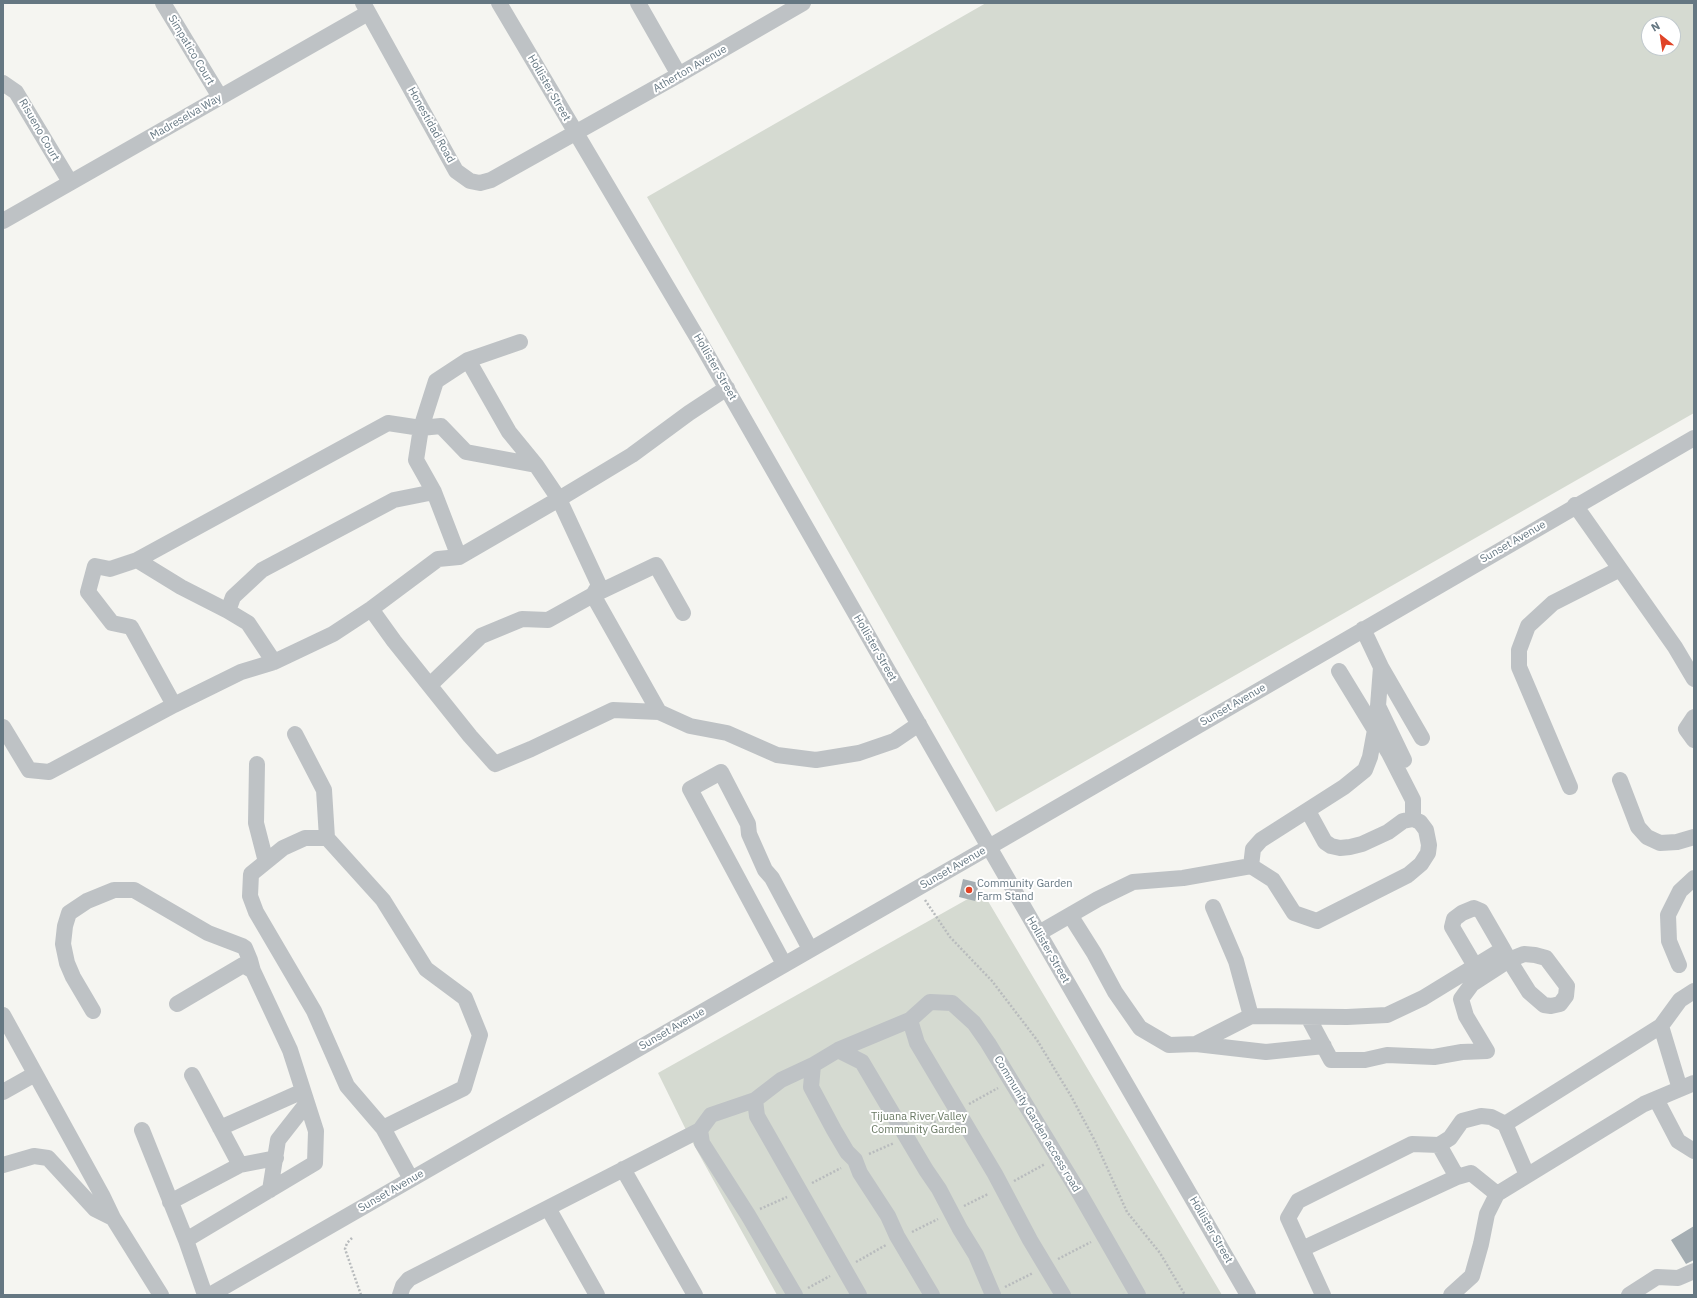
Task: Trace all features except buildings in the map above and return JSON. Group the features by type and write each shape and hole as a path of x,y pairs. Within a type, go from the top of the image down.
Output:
{"street":[{"name":"Simpatico Court","path":"163,3 220,97"},
{"name":"Hollister Street","path":"499,3 727,388 989,847 1248,1295"},
{"path":"638,3 679,75"},
{"name":"Atherton Avenue","path":"576,133 803,3"},
{"name":"Madreselva Way","path":"3,220 220,97 365,8"},
{"name":"Honestidad Road","path":"365,8 456,171 470,181 480,183 492,180 576,133"},
{"name":"Risueno Court","path":"3,83 16,92 70,182"},
{"path":"459,557 434,492 416,460 421,428 436,381 468,360 520,342"},
{"path":"468,360 509,432 536,465 559,499 599,585 592,595"},
{"path":"3,726 10,749 29,770 49,772 174,705 241,672 274,662 333,634 371,609 438,559 459,557 559,499 632,455 689,413 727,388"},
{"path":"174,705 131,628 112,623 88,592 95,566 110,569 137,560 388,423 421,428 442,426 466,452 536,465"},
{"name":"Sunset Avenue","path":"210,1295 989,847 1694,438"},
{"path":"228,611 233,597 262,570 394,500 434,492"},
{"path":"1576,506 1675,647 1694,679"},
{"path":"137,560 181,587 228,611 248,624 274,662"},
{"path":"430,686 481,636 522,619 548,620 592,595 656,564 683,613"},
{"path":"1570,787 1519,667 1519,650 1528,626 1553,603 1620,569"},
{"path":"592,595 659,712"},
{"path":"371,609 394,641 430,686 495,764 531,749 613,710 659,712 690,726 727,733 777,755 816,760 866,751 894,741 919,724"},
{"path":"1363,629 1381,667 1422,738"},
{"path":"1381,667 1378,706 1404,760"},
{"path":"1339,671 1389,753 1413,800 1413,819"},
{"path":"1694,717 1686,729 1694,740"},
{"path":"1251,866 1253,849 1261,840 1344,788 1365,770 1370,757 1375,730"},
{"path":"295,734 324,790 327,838 383,900 426,969 465,998 480,1035 464,1088 383,1128"},
{"path":"257,764 256,823 266,862"},
{"path":"784,964 690,789 721,772 748,824 749,834 765,870 772,878 810,950"},
{"path":"1620,780 1638,827 1647,837 1660,843 1677,842 1694,837"},
{"path":"1039,933 1098,899 1133,882 1183,878 1251,866 1273,880 1294,913 1316,921 1408,875 1421,864 1428,853 1429,846 1426,830 1420,822 1413,819 1404,821 1388,832 1362,844 1340,848 1331,846 1325,842 1308,811"},
{"path":"327,838 305,838 283,848 251,874 250,896 256,912 314,1011 347,1086 383,1128 411,1179"},
{"path":"1679,965 1669,941 1668,915 1680,891 1694,878"},
{"path":"93,1011 73,977 67,963 63,944 65,926 70,913 87,901 114,890 134,890 208,933 245,948 253,971 290,1050 316,1131 315,1163 186,1240"},
{"path":"1214,908 1236,961 1251,1016"},
{"path":"1475,966 1452,927 1454,919 1462,913 1474,908 1481,912 1506,954"},
{"path":"1070,915 1094,953 1115,992 1140,1028 1170,1045 1196,1044 1266,1052 1324,1046"},
{"path":"1196,1044 1251,1016 1308,1017 1387,1015 1423,998 1475,966 1506,954"},
{"path":"1461,999 1472,984 1506,954"},
{"path":"177,1004 243,966 253,971"},
{"path":"1308,1017 1330,1060 1365,1060 1387,1055 1434,1057 1462,1052 1487,1051 1466,1016 1461,999 1450,982"},
{"path":"1504,1124 1661,1026 1680,1000 1694,990"},
{"name":"Community Garden access road","path":"700,1130 711,1115 755,1100 781,1080 813,1065 838,1050 910,1020 930,1002 952,1002 974,1023 988,1043 1058,1157 1138,1295"},
{"path":"3,1015 102,1195 113,1218 161,1295"},
{"path":"910,1020 917,1043 958,1110 1030,1240 1063,1295"},
{"path":"1451,1295 1472,1276 1481,1244 1487,1214 1497,1194 1644,1104 1687,1086 1661,1026"},
{"path":"838,1050 862,1062 926,1170 939,1189 960,1229 976,1255 993,1295"},
{"path":"813,1065 811,1087 846,1152 855,1160 860,1173 888,1216 898,1238 932,1295"},
{"path":"3,1092 35,1074"},
{"path":"192,1075 240,1165"},
{"path":"220,1128 305,1097"},
{"path":"270,1190 278,1140 305,1097"},
{"path":"1656,1099 1678,1141 1694,1152"},
{"path":"755,1100 757,1116 859,1295"},
{"path":"1324,1295 1288,1218 1298,1201 1412,1144 1439,1144 1450,1138 1462,1121 1481,1116 1491,1117 1504,1124 1527,1175"},
{"path":"142,1130 186,1240 205,1295"},
{"path":"400,1295 403,1286 409,1279 700,1130 702,1144 748,1215 795,1295"},
{"path":"1439,1144 1457,1177"},
{"path":"3,1165 34,1156 48,1158 95,1209 113,1218"},
{"path":"170,1202 240,1165 276,1158"},
{"path":"623,1169 695,1295"},
{"path":"1302,1248 1457,1177 1471,1173 1497,1194"},
{"path":"548,1208 597,1295"},
{"path":"1630,1295 1657,1277 1678,1278 1694,1271"}],"path":[{"path":"919,887 930,908 950,937 992,981 1037,1040 1071,1096 1095,1141 1127,1212 1160,1253 1185,1295"},
{"path":"748,1215 799,1191 855,1160 907,1137 1011,1082"},
{"path":"795,1295 898,1238 952,1213 1058,1157"},
{"path":"352,1238 347,1243 345,1249 361,1295"}],"green space":[{"path":"986,3 1694,3 1694,413 996,812 647,197"},
{"name":"Tijuana River Valley Community Garden","path":"982,891 1222,1295 777,1295 689,1136 658,1073"}],"place":[{"name":"Community Garden Farm Stand","path":"969,890"}]}
